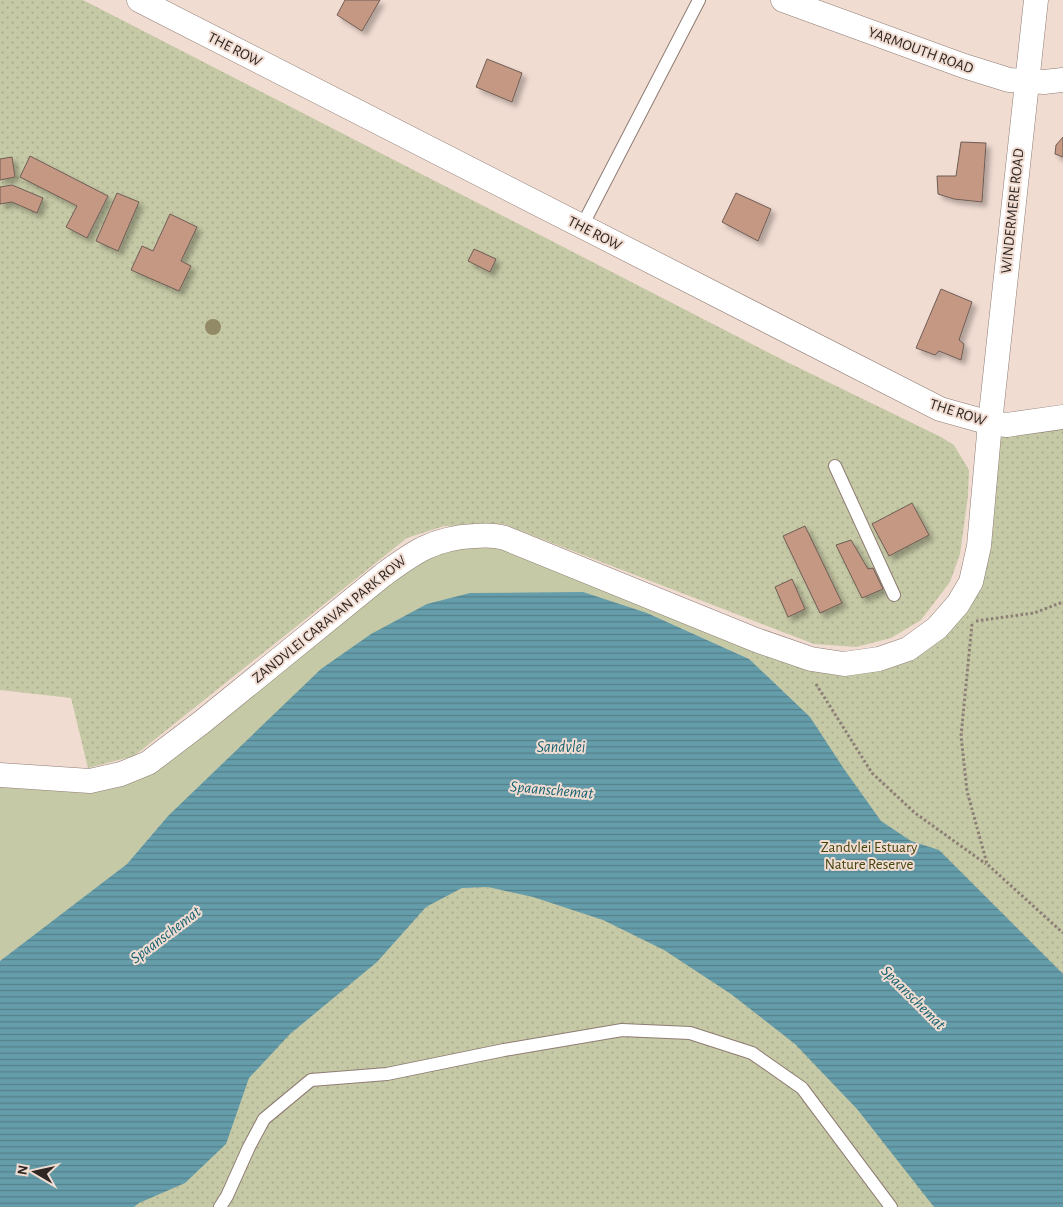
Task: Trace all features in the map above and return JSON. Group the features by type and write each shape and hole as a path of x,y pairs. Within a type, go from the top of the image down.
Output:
{"street":[{"name":"THE ROW","path":"138,0 172,8 582,226 940,409 990,423 1007,425 1063,417"},
{"name":"YARMOUTH ROAD","path":"784,0 964,66 1009,80 1063,80"},
{"name":"WINDERMERE ROAD","path":"756,640 811,659 844,664 879,659 908,649 937,628 958,604 971,582 980,546 990,423 1036,0"},
{"name":"ZANDVLEI CARAVAN PARK ROW","path":"0,775 90,781 121,774 148,763 202,722 390,569 412,553 433,543 450,539 487,535 505,538 756,640"}],"lane":[{"path":"582,226 699,0"},
{"path":"835,466 894,595"},
{"path":"220,1207 264,1119 310,1080 387,1074 504,1050 622,1030 690,1033 752,1053 802,1088 891,1207"}],"path":[{"path":"986,864 967,791 962,736 973,622 1034,613 1063,602"},
{"path":"815,682 872,774 916,812 986,864 1063,934"}],"green space":[{"path":"0,0 83,0 787,362 941,437 954,445 969,470 968,496 960,554 950,582 921,620 891,638 856,647 814,644 503,524 444,526 407,538 134,756 88,768 71,698 0,690"},
{"name":"Zandvlei Estuary Nature Reserve","path":"1063,417 1063,1207 0,1207 0,961 127,864 168,816 321,669 371,634 427,604 470,593 583,592 647,613 749,659 756,640 879,659 958,604 990,423"},
{"path":"481,538 754,646 749,659 647,613 168,816 127,864 0,961 0,778 130,773 405,558"}],"water":[{"name":"Sandvlei","path":"583,592 647,613 749,659 810,717 881,821 911,841 939,850 1063,974 1063,1207 934,1207 857,1109 795,1044 731,994 664,950 603,920 533,897 488,887 462,888 426,907 377,962 290,1034 249,1078 226,1144 185,1183 134,1207 0,1207 0,961 127,864 168,816 321,669 371,634 427,604 470,593"}],"building":[{"path":"345,0 380,0 362,31 337,15"},
{"path":"487,59 522,73 512,102 476,87"},
{"path":"1063,137 1063,157 1055,154 1056,145"},
{"path":"961,142 986,143 982,202 954,199 938,194 937,176 956,176"},
{"path":"30,156 108,196 87,238 66,227 77,206 20,177"},
{"path":"12,157 15,177 0,180 0,159"},
{"path":"12,185 43,198 37,213 12,202 0,204 0,187"},
{"path":"117,193 139,202 118,251 96,241"},
{"path":"736,193 771,209 758,241 722,222"},
{"path":"170,214 197,227 181,261 191,266 179,291 131,270 142,246 153,251"},
{"path":"474,249 496,259 490,272 468,261"},
{"path":"941,289 972,302 959,340 964,344 961,360 939,351 935,355 916,348"},
{"path":"912,503 929,535 889,556 872,524"},
{"path":"805,526 842,603 820,613 783,536"},
{"path":"851,540 868,569 873,568 883,589 862,598 836,545"},
{"path":"792,579 805,609 788,617 775,587"}],"water label":[{"name":"Spaanschemat","path":"552,789"},
{"name":"Spaanschemat","path":"165,934"},
{"name":"Spaanschemat","path":"914,997"}]}
